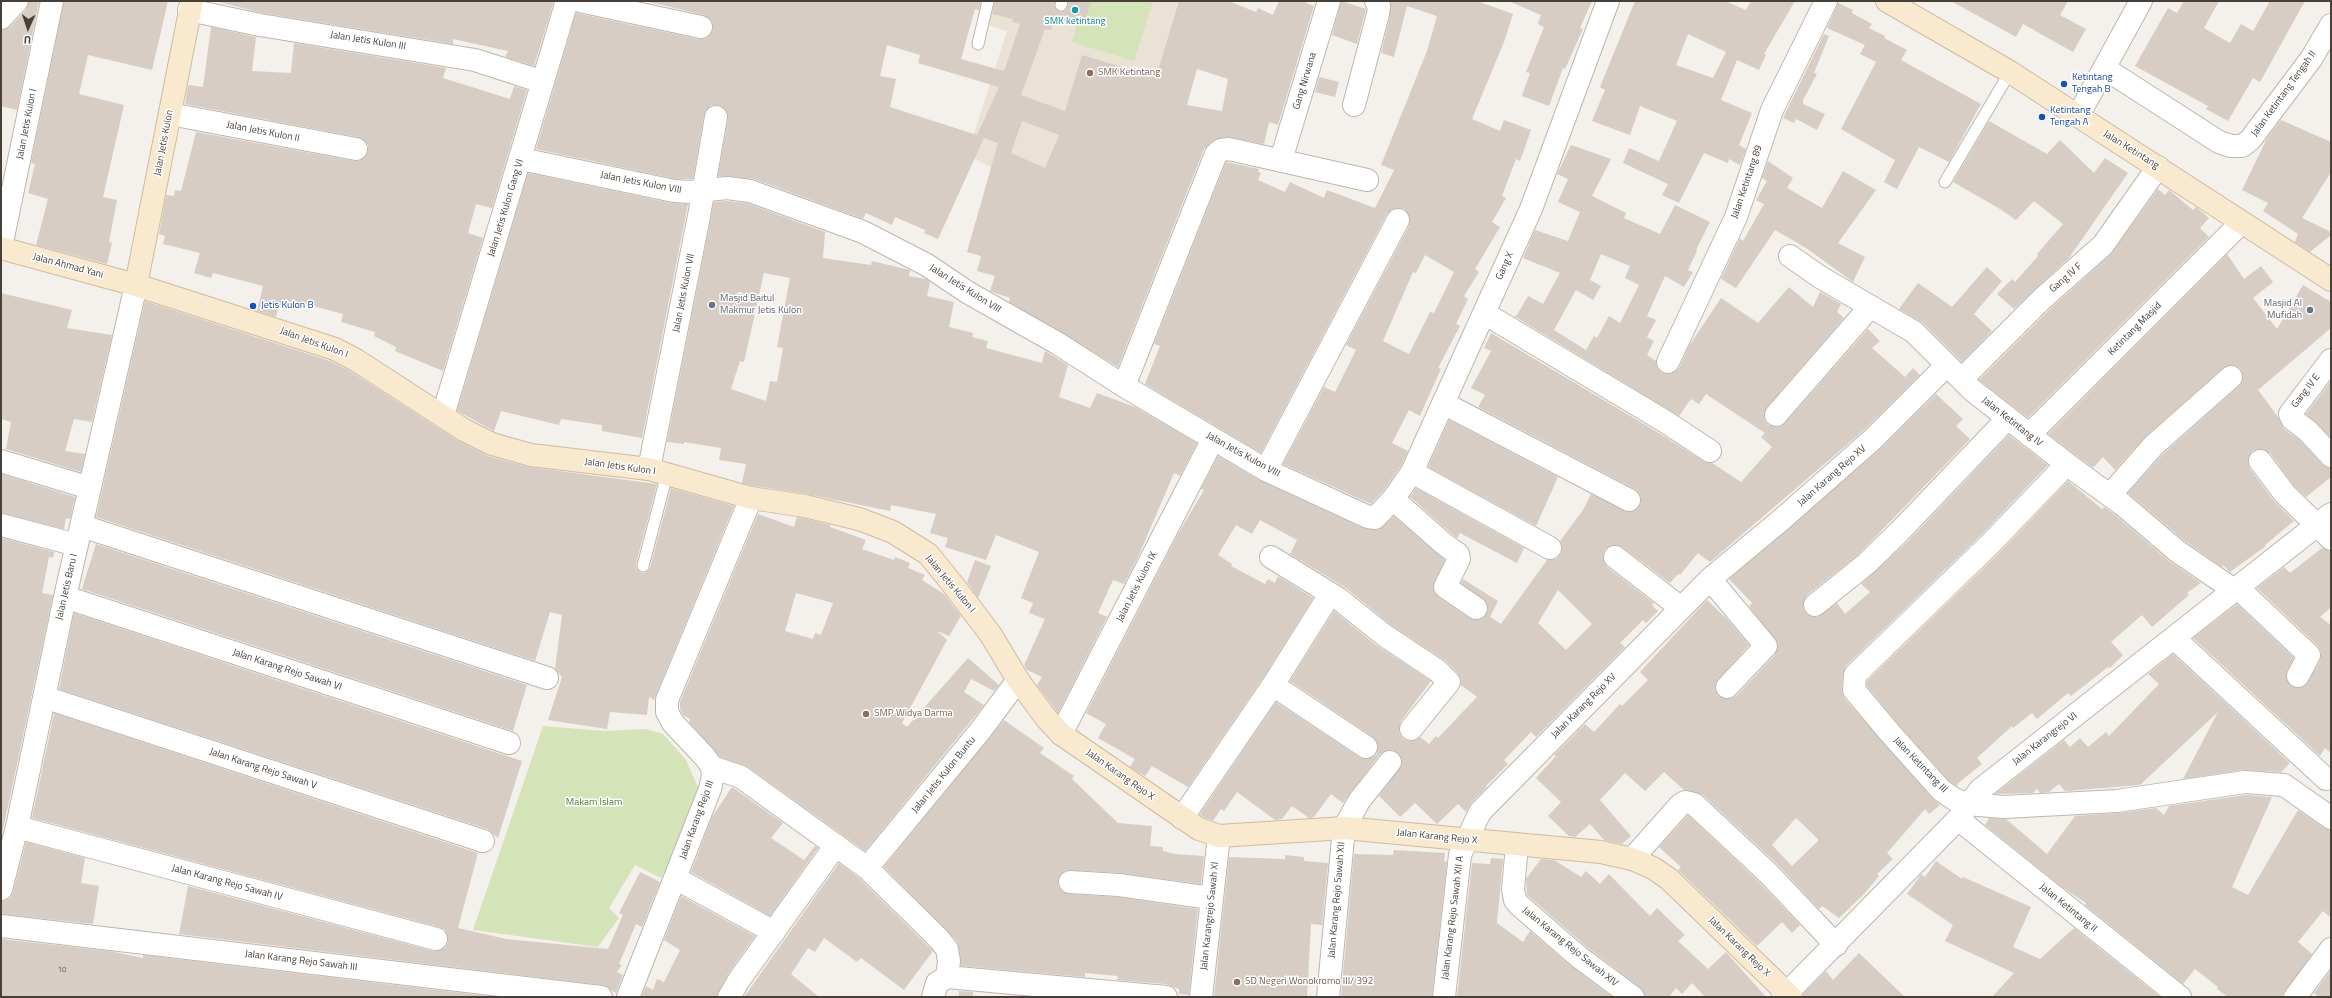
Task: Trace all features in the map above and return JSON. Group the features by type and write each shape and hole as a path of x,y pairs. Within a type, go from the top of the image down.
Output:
{"street":[{"path":"1,18 17,1"},
{"name":"Jalan Jetis Kulon I","path":"1,248 52,1"},
{"name":"Jalan Jetis Kulon Gang VI","path":"443,415 521,159 567,1"},
{"path":"580,1 701,27"},
{"name":"Gang Nirwana","path":"1281,160 1329,1"},
{"path":"1354,105 1378,14 1379,6 1376,1"},
{"name":"Gang X","path":"1375,518 1393,499 1412,472 1531,209 1608,1"},
{"name":"Jalan Ketintang 89","path":"1668,362 1736,217 1772,110 1826,1"},
{"name":"Jalan Ketintang","path":"1887,1 2010,72 2158,167 2241,224 2331,280"},
{"path":"2078,116 2140,1"},
{"name":"Jalan Jetis Kulon III","path":"191,6 260,25 475,60 543,82"},
{"name":"Jalan Jetis Kulon","path":"136,285 191,6"},
{"name":"Jalan Ketintang Tengah II","path":"2104,68 2219,142 2231,146 2242,146 2250,140 2306,65 2331,25"},
{"name":"Jalan Jetis Kulon II","path":"170,114 356,149"},
{"name":"Jalan Jetis Kulon VII","path":"658,471 716,117"},
{"path":"1124,386 1216,154 1221,150 1229,149 1367,180"},
{"name":"Jalan Jetis Kulon VIII","path":"521,159 674,191 690,192 727,188 750,191 863,232 927,265 967,292 1057,343 1124,386 1266,470 1368,518 1375,518"},
{"name":"Gang IV F","path":"1962,379 2042,299 2102,245 2158,167"},
{"path":"1266,470 1398,220"},
{"name":"Ketintang Masjid","path":"2029,435 2241,224"},
{"name":"Jalan Ahmad Yani","path":"1,248 136,285"},
{"name":"Jalan Ketintang IV","path":"1790,256 1820,277 1914,332 1972,390 2066,464 2110,495 2177,551 2236,589 2309,655 2298,676"},
{"name":"Jalan Jetis Kulon I","path":"136,285 335,349 363,364 479,438 510,450 532,455 658,471 751,498 805,506 859,519 894,532 928,554 992,635 1018,680 1046,718 1061,734"},
{"name":"Jalan Jetis Baru I","path":"1,889 17,827 65,596 136,285"},
{"path":"1776,415 1870,307"},
{"path":"1484,313 1666,422 1710,451"},
{"name":"Gang IV E","path":"2331,360 2290,414 2292,419 2308,432 2331,456"},
{"name":"Jalan Karang Rejo XV","path":"1466,840 1480,812 1710,578 1781,520 1873,439 1947,364"},
{"path":"2110,495 2154,445 2231,377"},
{"path":"1443,404 1630,500"},
{"path":"1815,605 1866,564 1900,531 2008,418"},
{"name":"Jalan Jetis Kulon IX","path":"1061,734 1212,439"},
{"path":"1,461 90,488"},
{"path":"2260,461 2285,494 2327,526"},
{"name":"Jalan Ketintang III","path":"2066,464 1991,543 1855,675 1853,680 1854,690 1918,766 1942,790 1954,799 1962,812 2004,807 2117,802 2245,782 2284,785 2329,778"},
{"path":"1412,472 1550,548"},
{"name":"Jalan Karang Rejo III","path":"628,997 710,788 713,776 712,767 673,722 668,712 667,700 751,498"},
{"path":"1393,499 1444,544 1458,554 1459,558 1445,587 1476,608"},
{"path":"1,525 79,535 547,678"},
{"name":"Jalan Karangrejo VI","path":"1787,996 1962,812 1980,790 2236,589 2327,526"},
{"path":"1615,557 1681,608"},
{"path":"1271,558 1330,594 1384,635 1438,671 1449,682 1411,729"},
{"path":"1710,578 1766,646 1727,687"},
{"path":"1182,818 1273,685 1330,594"},
{"name":"Jalan Karang Rejo Sawah VI","path":"65,596 509,743"},
{"path":"2174,638 2329,778"},
{"name":"Jalan Jetis Kulon Buntu","path":"867,868 980,731 1018,680"},
{"path":"1273,685 1366,747"},
{"name":"Jalan Karang Rejo Sawah V","path":"44,697 483,841"},
{"name":"Jalan Karang Rejo X","path":"1061,734 1182,818 1199,828 1219,836 1344,828 1601,852 1632,859 1653,868 1669,879 1787,996"},
{"path":"1344,828 1359,801 1390,762"},
{"path":"712,767 741,777 867,868 939,939 947,949 949,961 946,977"},
{"path":"2284,785 2331,818"},
{"path":"1632,859 1680,805 1685,802 1694,804 1768,873 1836,945"},
{"name":"Jalan Ketintang II","path":"1962,812 2180,997"},
{"name":"Jalan Karang Rejo Sawah IV","path":"17,827 436,939"},
{"name":"Jalan Karang Rejo Sawah XII","path":"1328,997 1344,828"},
{"name":"Jalan Karangrejo Sawah XI","path":"1201,997 1219,836"},
{"name":"Jalan Karang Rejo Sawah XII A","path":"1444,997 1460,855 1466,840"},
{"name":"Jalan Karang Rejo Sawah XIV","path":"1517,844 1513,889 1515,900 1579,957 1633,997"},
{"path":"730,997 739,980 836,845"},
{"path":"675,878 774,932"},
{"path":"1070,882 1119,885 1211,898"},
{"name":"Jalan Karang Rejo Sawah III","path":"1,926 602,997"},
{"path":"2295,997 2331,949"},
{"path":"933,997 937,983 946,977 1166,997"}],"lane":[{"path":"978,44 988,1"},
{"path":"1945,182 2010,72"},
{"path":"643,566 658,471"}],"shaded area":[{"name":"SMK Ketintang","path":"982,1 1207,1 1080,201 1008,176 967,155 1007,31 978,22"}],"green space":[{"path":"1084,1 1153,1 1134,61 1072,42"},
{"name":"Makam Islam","path":"543,726 604,731 646,729 663,734 686,760 702,796 661,878 635,865 609,908 619,918 598,947 473,930"}],"building":[{"path":"29,1 39,1 17,110 1,106 1,30 10,27 26,10"},
{"path":"64,1 168,1 152,70 88,55 79,94 124,105 103,197 117,200 109,242 112,243 107,264 36,245 48,199 28,193 35,164 31,163"},
{"path":"215,1 554,1 534,66 505,57 508,51 453,39 453,44 262,13"},
{"path":"645,1 981,1 979,10 975,9 961,59 1004,71 1020,24 1012,22 1013,19 992,14 995,1 1055,1 1054,7 1060,12 1066,10 1069,1 1091,1 1084,25 1054,17 1051,30 1045,29 1021,95 1065,111 1082,55 1156,77 1179,1 1228,1 1256,12 1258,8 1273,15 1279,1 1302,1 1314,6 1278,125 1269,122 1264,144 1227,137 1214,140 1204,149 1118,367 1009,302 1010,298 990,291 995,276 977,271 981,256 967,252 998,143 984,138 938,239 924,233 925,230 895,217 892,225 866,213 863,219 754,179 718,176 728,119 724,108 718,105 711,105 704,115 693,179 676,179 536,149 576,13 698,39 705,39 713,30 713,23 704,15","holes":["887,45 920,55 918,63 999,87 977,135 890,107 896,79 880,76","1197,69 1228,79 1222,111 1187,105","1022,121 1059,135 1045,168 1011,153"]},
{"path":"1341,1 1366,9 1357,44 1332,35"},
{"path":"1390,1 1477,1 1513,14 1504,42 1472,119 1500,131 1504,120 1531,130 1520,161 1516,159 1502,196 1506,198 1492,222 1500,227 1475,269 1479,272 1464,296 1468,299 1456,324 1460,326 1438,368 1441,369 1420,416 1409,410 1392,443 1408,451 1401,466 1383,491 1371,504 1283,464 1324,387 1335,392 1356,350 1346,345 1409,226 1410,219 1404,209 1397,208 1387,214 1261,453 1145,384 1160,346 1154,344 1226,162 1259,169 1258,172 1261,173 1258,180 1285,192 1290,182 1324,198 1327,190 1375,208 1394,170 1381,165 1427,51 1437,16 1407,6 1394,57 1381,53 1390,16","holes":["1425,255 1454,272 1434,313 1430,312 1409,354 1383,341 1413,272 1416,273"]},
{"path":"1508,1 1592,1 1580,28 1583,29 1565,69 1563,68 1549,106 1522,96 1530,73 1526,72 1544,27 1538,24 1541,15"},
{"path":"1635,1 1725,1 1746,10 1751,1 1795,1 1764,54 1766,55 1759,70 1737,60 1721,100 1752,113 1739,145 1746,149 1740,165 1729,159 1728,163 1704,153 1679,203 1662,195 1668,184 1623,163 1629,148 1659,161 1677,121 1640,106 1630,135 1592,121 1605,90 1600,87","holes":["1688,34 1726,52 1713,78 1676,65"]},
{"path":"1951,1 2068,1 2060,15 2086,29 2073,52 2023,24 2016,37"},
{"path":"2184,1 2219,1 2204,28 2230,43 2241,24 2253,31 2270,1 2305,1 2260,82 2253,78 2228,121 2206,109 2208,106 2135,66 2168,8 2177,13"},
{"path":"1838,3 1853,10 1852,13 1872,24 1869,28 1907,50 1901,60 1981,104 1949,162 1919,147 1897,189 1884,182 1895,160 1841,129 1876,62 1860,54 1865,45 1827,28"},
{"path":"211,27 256,37 252,71 291,73 294,43 446,68 443,78 510,99 514,86 527,90 492,208 476,204 468,233 483,238 443,371 395,351 396,347 374,336 375,332 341,322 343,314 298,302 296,308 279,304 276,317 257,311 263,286 213,273 211,278 194,273 200,253 163,244 165,236 159,234 166,195 174,196 175,190 181,191 196,132 354,161 360,161 368,152 368,145 358,137 185,104 188,85 203,87"},
{"path":"1824,34 1829,36 1814,73 1817,74 1803,100 1803,104 1825,114 1817,130 1796,119 1794,123 1783,118"},
{"path":"1319,77 1339,82 1335,97 1315,92"},
{"path":"2281,120 2331,142 2331,172 2302,218 2331,232 2331,235 2310,252 2295,242 2298,234 2263,211 2268,203 2242,190 2267,138"},
{"path":"1989,121 2047,154 2060,140 2094,173 2105,158 2128,173 2069,258 2014,309 1997,294 2012,279 2015,282 2063,224 2034,201 2016,220 1953,182"},
{"path":"1571,145 1611,159 1592,196 1626,213 1624,218 1660,234 1675,205 1710,222 1688,270 1693,272 1684,287 1665,276 1647,316 1656,320 1647,337 1654,341 1647,355 1656,361 1658,369 1662,373 1669,374 1679,368 1689,346 1721,298 1758,323 1789,287 1813,307 1820,292 1841,304 1837,312 1844,318 1767,407 1764,419 1768,425 1780,427 1785,423 1868,329 1880,341 1872,348 1905,377 1913,368 1920,375 1864,430 1710,562 1698,553 1680,575 1678,574 1670,583 1622,547 1616,545 1605,549 1603,556 1607,567 1654,603 1652,605 1658,611 1646,623 1643,620 1620,643 1625,647 1536,737 1531,732 1504,760 1508,764 1471,803 1466,812 1458,804 1437,824 1415,803 1400,817 1379,796 1402,764 1401,757 1397,752 1391,750 1380,754 1343,803 1331,794 1314,817 1309,818 1292,806 1282,819 1275,820 1237,792 1224,811 1221,809 1213,821 1205,818 1200,814 1276,702 1359,757 1371,758 1377,754 1377,742 1373,737 1290,681 1334,611 1376,645 1431,681 1401,721 1399,733 1403,739 1409,741 1420,737 1429,744 1436,736 1438,738 1477,697 1461,685 1458,673 1447,662 1391,625 1346,588 1290,554 1297,540 1260,520 1252,534 1236,525 1218,555 1232,564 1231,566 1265,584 1268,579 1275,583 1278,576 1313,598 1263,678 1188,787 1152,766 1145,776 1130,767 1135,759 1098,738 1106,724 1086,713 1178,534 1204,490 1201,489 1218,456 1261,481 1363,528 1379,530 1394,516 1445,560 1433,587 1438,597 1469,618 1475,620 1482,619 1488,609 1487,603 1461,583 1463,579 1498,601 1490,617 1501,624 1547,560 1556,559 1561,554 1562,547 1560,541 1583,510 1591,494 1629,512 1636,510 1641,500 1640,494 1635,489 1478,407 1485,395 1471,388 1491,351 1484,348 1491,333 1659,433 1703,461 1712,463 1741,482 1772,447 1761,437 1765,433 1706,394 1699,404 1691,399 1679,416 1514,316 1517,315 1528,296 1543,304 1560,273 1523,258 1535,230 1568,241 1580,212 1558,202 1568,179 1557,174","holes":["1601,254 1630,266 1625,278 1639,285 1620,323 1609,316 1597,338 1594,336 1586,350 1554,330 1576,290 1593,300 1601,286 1590,280","1558,590 1592,624 1566,650 1538,623"]},
{"path":"1768,161 1793,178 1787,188 1822,208 1843,171 1876,190 1838,243 1865,257 1853,282 1806,248 1775,230 1736,288 1721,279 1740,238 1743,241 1764,204 1756,200 1767,181 1762,178"},
{"path":"528,173 671,203 688,204 642,438 602,431 602,425 561,419 559,425 501,411 494,431 457,411"},
{"path":"2158,189 2165,195 2169,190 2193,210 2196,207 2209,218 2200,228 2209,237 2028,418 1979,380 2051,308 2111,254"},
{"path":"727,201 747,203 825,232 823,258 871,265 872,261 910,270 909,276 926,279 930,282 927,296 954,302 949,327 973,333 972,337 988,341 986,348 1042,363 1045,351 1068,365 1059,397 1090,408 1097,393 1135,407 1197,443 1180,476 1174,473 1138,557 1124,584 1113,580 1098,613 1107,617 1058,713 1037,685 1042,677 1027,670 1024,665 1045,619 1029,613 1033,603 1021,598 1039,552 996,535 986,560 945,547 948,538 930,533 936,514 891,505 890,511 807,494 742,483 746,464 719,460 721,448 684,442 684,444 667,442 714,202","holes":["764,273 790,278 777,347 783,348 777,382 770,381 766,401 731,389 740,361 744,362"]},
{"path":"2227,254 2244,279 2261,266 2273,282 2253,298 2277,329 2303,285 2331,302 2331,328 2258,390 2278,417 2284,429 2300,440 2322,464 2331,468 2331,477 2306,497 2294,486 2270,453 2259,449 2252,451 2248,462 2250,469 2275,502 2294,521 2265,545 2266,546 2230,572 2223,565 2222,567 2185,541 2128,493 2163,454 2239,386 2243,375 2240,368 2229,365 2223,368 2146,436 2115,470 2103,457 2093,468 2048,434"},
{"path":"1987,267 2002,281 1974,314 1992,331 1962,362 1923,323 1899,309 1918,283 1952,307"},
{"path":"1,293 72,310 67,328 112,335 92,422 74,419 65,451 85,454 81,472 6,449 11,422 1,419"},
{"path":"145,301 330,361 350,371 457,440 488,456 529,467 657,484 636,564 636,568 641,573 645,573 650,568 671,488 734,506 654,700 649,697 647,715 610,712 607,729 548,720 562,677 555,669 562,615 550,612 535,661 96,517"},
{"path":"2331,381 2331,438 2306,414"},
{"path":"1936,394 1963,419 1956,426 1970,439 1858,555 1807,595 1803,607 1806,613 1817,617 1837,603 1845,614 1870,592 1861,584 1909,540 2009,435 2048,465 1982,534 1846,666 1843,674 1842,689 1844,698 1932,798 1940,805 1929,814 1925,809 1887,853 1893,859 1877,874 1879,876 1864,894 1839,918 1822,906 1819,909 1777,864 1703,795 1684,790 1664,772 1645,791 1625,773 1600,800 1631,836 1622,844 1604,840 1590,824 1575,837 1569,836 1548,816 1561,802 1536,778 1556,756 1554,755 1585,724 1594,732 1620,704 1622,706 1648,680 1640,672 1707,600 1728,620 1749,645 1715,684 1715,690 1719,696 1730,699 1736,696 1775,655 1778,644 1749,606 1752,603 1729,579 1881,448","holes":["1796,818 1819,840 1792,866 1772,845"]},
{"path":"1449,420 1558,477 1536,526 1428,467"},
{"path":"2,474 75,497 70,519 66,518 64,529 1,513"},
{"path":"2068,481 2102,509 2104,507 2115,515 2169,561 2201,583 2187,593 2189,595 2152,627 2142,615 2111,642 2123,655 2110,668 2108,667 2071,696 2068,693 2037,719 2032,713 2013,728 2012,726 1977,758 1982,764 1957,784 1958,787 1949,781 1899,725 1867,686 1867,681 2000,552"},
{"path":"1416,488 1524,548 1517,563 1460,533 1457,538 1410,497"},
{"path":"758,514 794,527 797,517 803,518 830,525 830,527 866,540 862,549 894,560 895,557 910,563 908,568 925,575 922,580 944,594 961,616 949,636 937,631 947,640 902,723 907,727 968,658 999,685 994,691 971,679 964,692 984,705 865,851 748,767 720,757 689,722 690,719 683,715 680,709 680,702","holes":["796,593 833,603 821,635 815,633 813,639 785,631"]},
{"path":"1,538 54,552 53,558 49,557 42,593 53,595 1,839"},
{"path":"96,544 527,685 513,731 82,589"},
{"path":"2322,548 2331,551 2331,607 2320,617 2331,625 2331,753 2325,748 2320,756 2193,638 2237,604 2294,658 2287,671 2286,677 2288,683 2298,688 2305,686 2320,661 2321,652 2318,646 2257,588 2284,567 2290,573"},
{"path":"975,560 991,566 978,598 967,582"},
{"path":"74,613 522,761 498,838 487,829 59,689"},
{"path":"2173,654 2290,763 2281,772 2243,770 2183,779 2218,712 2140,785 2065,791 2059,784 2049,792 2040,793 2037,789 2033,793 1995,794 2064,740 2070,747 2080,738 2088,747 2106,732 2109,736 2159,684 2148,674"},
{"path":"54,713 478,853 458,928 506,939 608,949 623,915 619,913 640,872 660,882 642,927 636,924 619,964 622,965 617,972 623,975 616,993 602,985 179,934 188,886 433,951 445,948 448,942 445,930 439,927 32,818"},
{"path":"1004,720 1044,748 1040,753 1074,776 1072,779 1118,823 1152,826 1150,846 1163,847 1163,851 1175,854 1204,856 1201,884 1121,873 1071,870 1064,871 1058,881 1059,888 1069,894 1118,897 1198,909 1189,995 1179,994 1179,989 1165,984 1117,980 1118,976 1085,973 1085,977 961,966 957,941 884,867"},
{"path":"732,787 783,823 771,838 804,860 815,846 818,848 770,916 691,872 712,817"},
{"path":"2245,795 2272,797 2232,887 2248,895 2298,810 2324,828 2331,830 2331,918 2323,911 2298,942 2312,954 2281,997 2228,997 2195,969 2183,984 2085,905 2086,903 2062,887 1985,825 1989,818 2006,819 2047,854 2075,816 2118,813 2156,808 2164,815 2169,806"},
{"path":"1688,815 1759,882 1800,925 1792,933 1782,922 1757,946 1678,870 1681,867 1659,847"},
{"path":"26,842 85,858 81,883 99,886 93,924 1,914 1,901 10,898 13,892"},
{"path":"1394,850 1445,853 1444,861 1447,862 1432,997 1341,997 1354,854 1393,855"},
{"path":"1285,855 1304,857 1304,861 1328,863 1322,925 1311,924 1307,997 1214,997 1229,857 1285,859"},
{"path":"1491,858 1503,859 1497,923 1523,942 1530,931 1571,966 1612,997 1457,997 1472,863 1490,864"},
{"path":"1541,859 1554,860 1581,877 1586,871 1600,884 1609,874 1650,916 1657,908 1685,935 1678,941 1708,969 1726,952 1766,997 1705,997 1692,983 1682,994 1676,988 1669,997 1645,997 1640,987 1587,947 1527,895 1526,879"},
{"path":"1936,861 1962,879 1963,877 2031,907 2013,947 2040,959 2074,928 2160,997 1992,997 2014,973 1945,941 1953,925 1907,894 1921,874 1925,877"},
{"path":"839,863 859,878 933,951 904,990 861,958 857,962 824,938 815,952 808,948 791,974 819,997 744,997"},
{"path":"681,896 755,936 728,974 717,997 641,997 646,986 653,990 657,979 664,982 680,950 664,940"},
{"path":"1,939 109,951 143,958 143,955 495,997 1,997"},
{"path":"1859,953 1905,997 1803,997 1803,994 1826,971 1833,980"},
{"path":"2331,970 2331,997 2319,997 2314,993"},
{"path":"959,991 973,992 973,997 959,997"}],"place":[{"name":"SMK ketintang","path":"1075,10"},
{"name":"SMK Ketintang","path":"1090,73"},
{"name":"Ketintang Tengah B","path":"2064,84"},
{"name":"Ketintang Tengah A","path":"2042,117"},
{"name":"Masjid Baitul Makmur Jetis Kulon","path":"712,305"},
{"name":"Jetis Kulon B","path":"253,306"},
{"name":"Masjid Al Mufidah","path":"2310,310"},
{"name":"SMP Widya Darma","path":"866,714"},
{"name":"SD Negeri Wonokromo III/ 392","path":"1237,982"}]}
